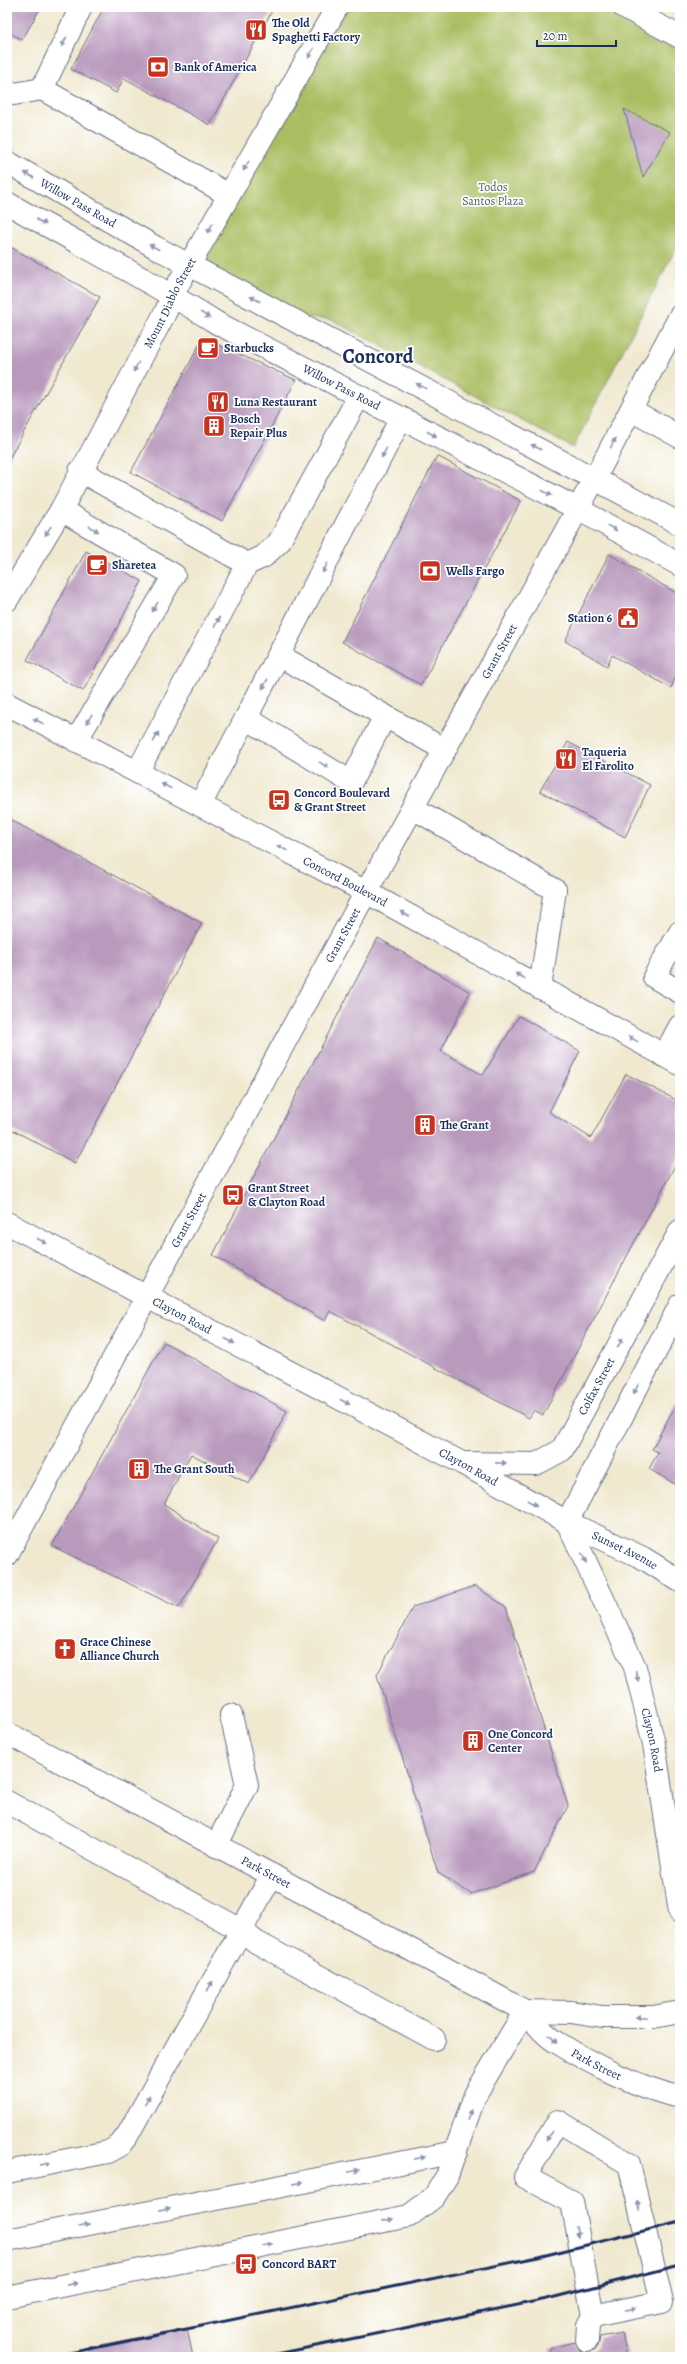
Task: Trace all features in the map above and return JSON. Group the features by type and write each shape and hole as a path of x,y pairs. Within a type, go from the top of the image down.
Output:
{"street":[{"path":"42,89 81,7"},
{"name":"Mount Diablo Street","path":"7,600 61,510 80,471 166,311 172,295 189,264 337,7"},
{"path":"624,7 680,37"},
{"path":"9,96 42,89 229,194"},
{"name":"Willow Pass Road","path":"7,162 148,244 189,264 680,524"},
{"name":"Willow Pass Road","path":"7,203 139,278 172,295 217,323 578,509 680,565"},
{"name":"Grant Street","path":"7,1555 366,892 595,478 630,410 679,321"},
{"path":"138,772 247,564 263,557 279,542 359,396"},
{"path":"630,410 680,437"},
{"path":"200,805 280,656 401,418"},
{"path":"80,471 247,564"},
{"path":"61,510 174,575 76,741"},
{"path":"280,656 445,750"},
{"name":"Concord Boulevard","path":"7,704 366,892 672,1060"},
{"path":"246,718 351,782 385,716"},
{"path":"413,808 555,890 540,988"},
{"path":"680,932 654,977 680,992"},
{"path":"672,1060 680,1026"},
{"name":"Clayton Road","path":"7,1223 462,1463 567,1522 635,1667 654,1744 680,1912"},
{"name":"Colfax Street","path":"462,1463 536,1464 562,1450 680,1231"},
{"path":"567,1522 680,1305"},
{"name":"Sunset Avenue","path":"567,1522 643,1558 680,1581"},
{"path":"216,1846 247,1785 231,1715"},
{"name":"Park Street","path":"7,1733 525,2011 556,2043 630,2080 660,2093 680,2097"},
{"path":"7,1802 241,1930 256,1942 434,2039"},
{"path":"7,2172 108,2152 119,2146 127,2136 272,1875"},
{"path":"7,2296 409,2216 434,2197 447,2176 475,2095 525,2011"},
{"name":"Park Street","path":"525,2011 571,2012 602,2017 653,2017 680,2012"},
{"path":"587,2340 588,2325 593,2316 572,2202 526,2177 558,2121 629,2164 662,2302 593,2316"},
{"path":"7,2240 456,2152"}],"green space":[{"name":"Todos Santos Plaza","path":"337,7 624,7 680,37 680,240 573,448 332,320 290,317 189,264"}],"building":[{"path":"7,7 41,7 22,40 7,31"},
{"name":"Bank of America","path":"104,7 274,7 210,125 124,78 116,93 71,69"},
{"path":"624,109 670,132 643,177"},
{"path":"7,245 100,297 7,462"},
{"name":"Bosch Repair Plus","path":"203,338 296,380 222,521 131,472"},
{"name":"Wells Fargo","path":"437,456 521,501 421,685 342,642"},
{"path":"86,551 142,581 83,691 27,660"},
{"name":"Station 6","path":"609,554 680,595 680,666 671,688 612,655 607,666 565,641"},
{"path":"568,742 650,785 625,837 540,791"},
{"path":"7,818 202,923 75,1163 7,1127"},
{"name":"The Grant","path":"378,938 470,992 441,1051 483,1075 519,1016 580,1051 549,1112 591,1138 626,1074 680,1102 680,1156 543,1415 534,1410 529,1418 330,1311 325,1321 213,1255"},
{"name":"The Grant South","path":"164,1342 287,1411 249,1484 191,1454 164,1504 218,1539 179,1608 52,1546"},
{"path":"680,1397 680,1487 649,1469 658,1452 652,1449"},
{"name":"One Concord Center","path":"475,1586 506,1607 568,1806 534,1872 471,1894 438,1873 377,1675 413,1607"},
{"path":"187,2328 193,2357 90,2357 89,2347"},
{"path":"622,2333 627,2357 552,2357 551,2348 575,2342 580,2351 592,2351 598,2347 600,2337"}],"railway":[{"path":"50,2357 538,2257 680,2222"},
{"path":"262,2357 547,2299 680,2265"}],"place":[{"name":"The Old Spaghetti Factory","path":"256,30"},
{"name":"Bank of America","path":"158,67"},
{"name":"Starbucks","path":"208,348"},
{"name":"Luna Restaurant","path":"218,402"},
{"name":"Bosch Repair Plus","path":"214,426"},
{"name":"Sharetea","path":"97,565"},
{"name":"Wells Fargo","path":"430,571"},
{"name":"Station 6","path":"628,618"},
{"name":"Taqueria El Farolito","path":"566,759"},
{"name":"Concord Boulevard & Grant Street","path":"279,800"},
{"name":"The Grant","path":"425,1125"},
{"name":"Grant Street & Clayton Road","path":"233,1195"},
{"name":"The Grant South","path":"139,1469"},
{"name":"Grace Chinese Alliance Church","path":"65,1649"},
{"name":"One Concord Center","path":"473,1741"},
{"name":"Concord BART","path":"246,2264"}],"district":[{"name":"Concord","path":"378,356"}]}
